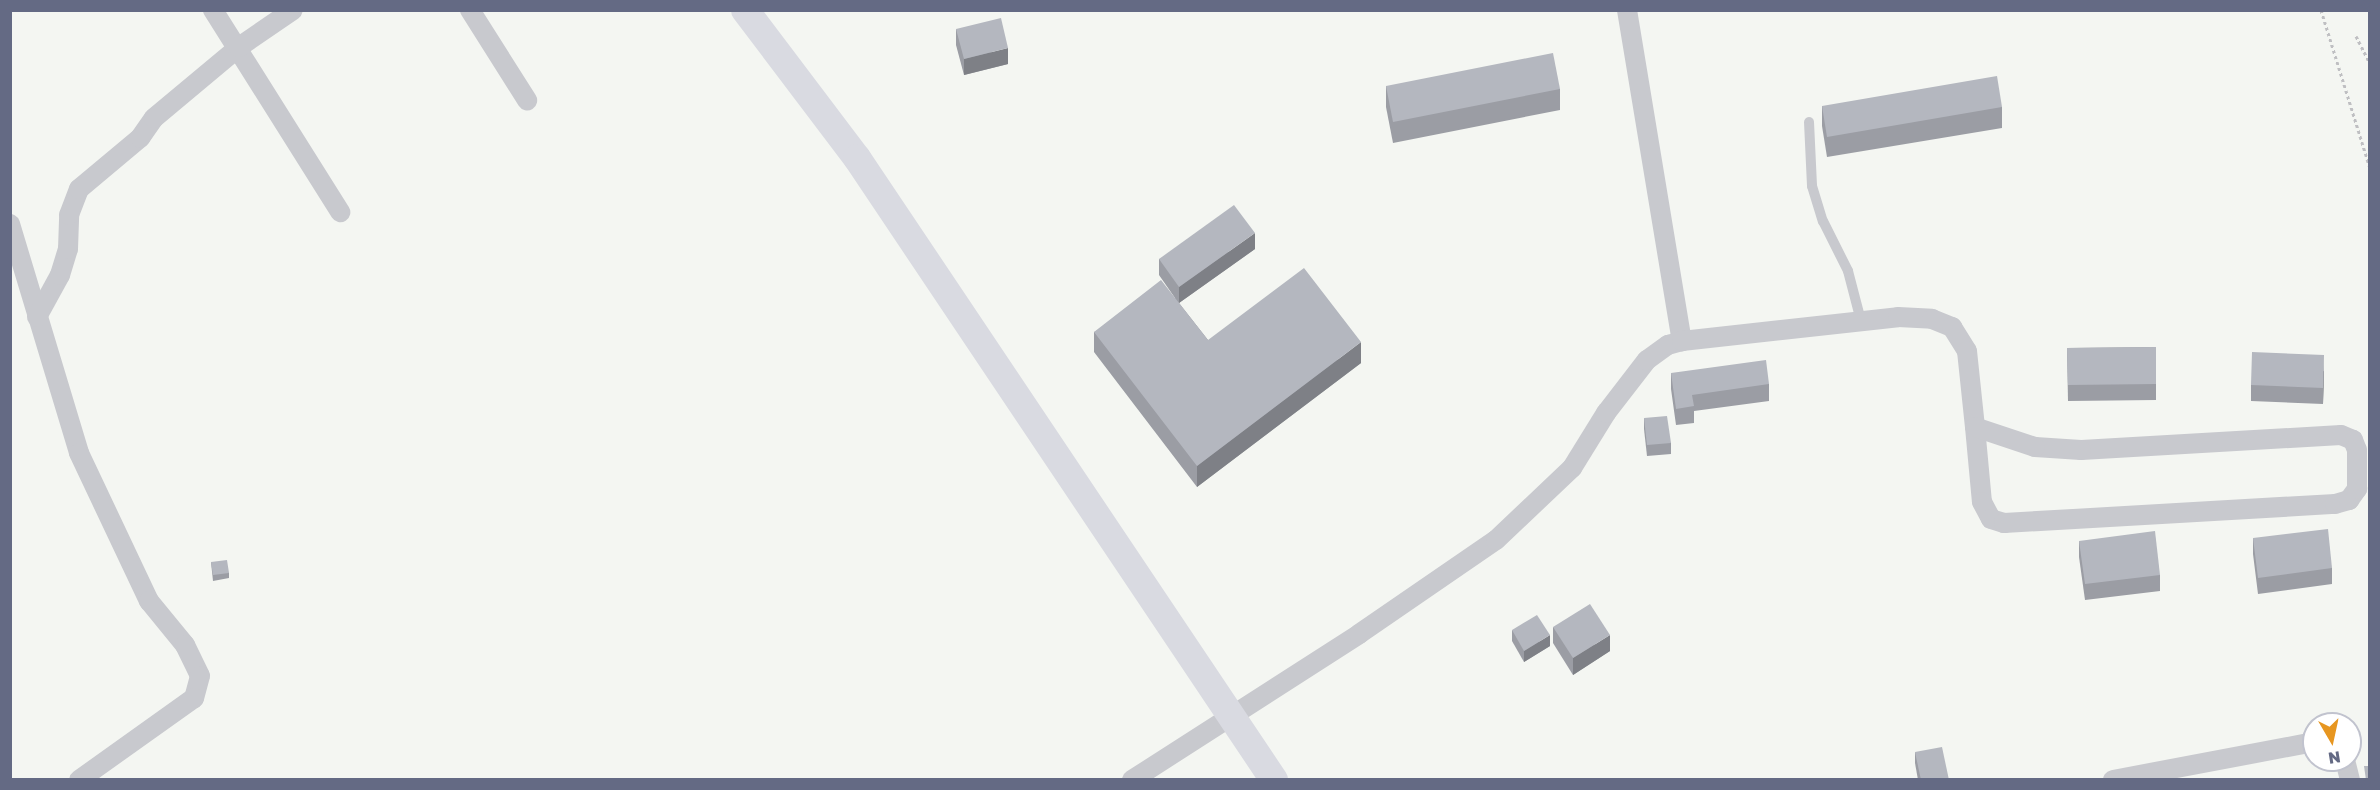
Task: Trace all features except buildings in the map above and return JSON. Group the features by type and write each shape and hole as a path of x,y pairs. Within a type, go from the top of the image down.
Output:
{"main road":[{"path":"745,10 857,158 1274,780"}],"street":[{"path":"213,10 239,47 340,212"},
{"path":"37,316 60,275 68,249 69,214 79,189 140,138 154,118 239,47 293,10"},
{"path":"470,10 527,100"},
{"path":"1627,10 1682,341"},
{"path":"10,224 79,453 149,601 185,645 200,676 194,698 79,780"},
{"path":"1132,780 1229,714 1359,634 1496,540 1572,468 1606,413 1647,360 1668,345 1682,341 1898,317 1932,319 1952,327 1967,351 1974,427 1982,502 1991,519 2004,523 2335,504 2349,500 2357,489 2357,450 2353,440 2341,435 2080,450 2035,447 1974,427"},
{"path":"2113,780 2302,744"}],"lane":[{"path":"1809,122 1812,186 1823,221 1848,271 1861,321"}],"path":[{"path":"2321,10 2370,168"},
{"path":"2356,36 2370,63"}]}
